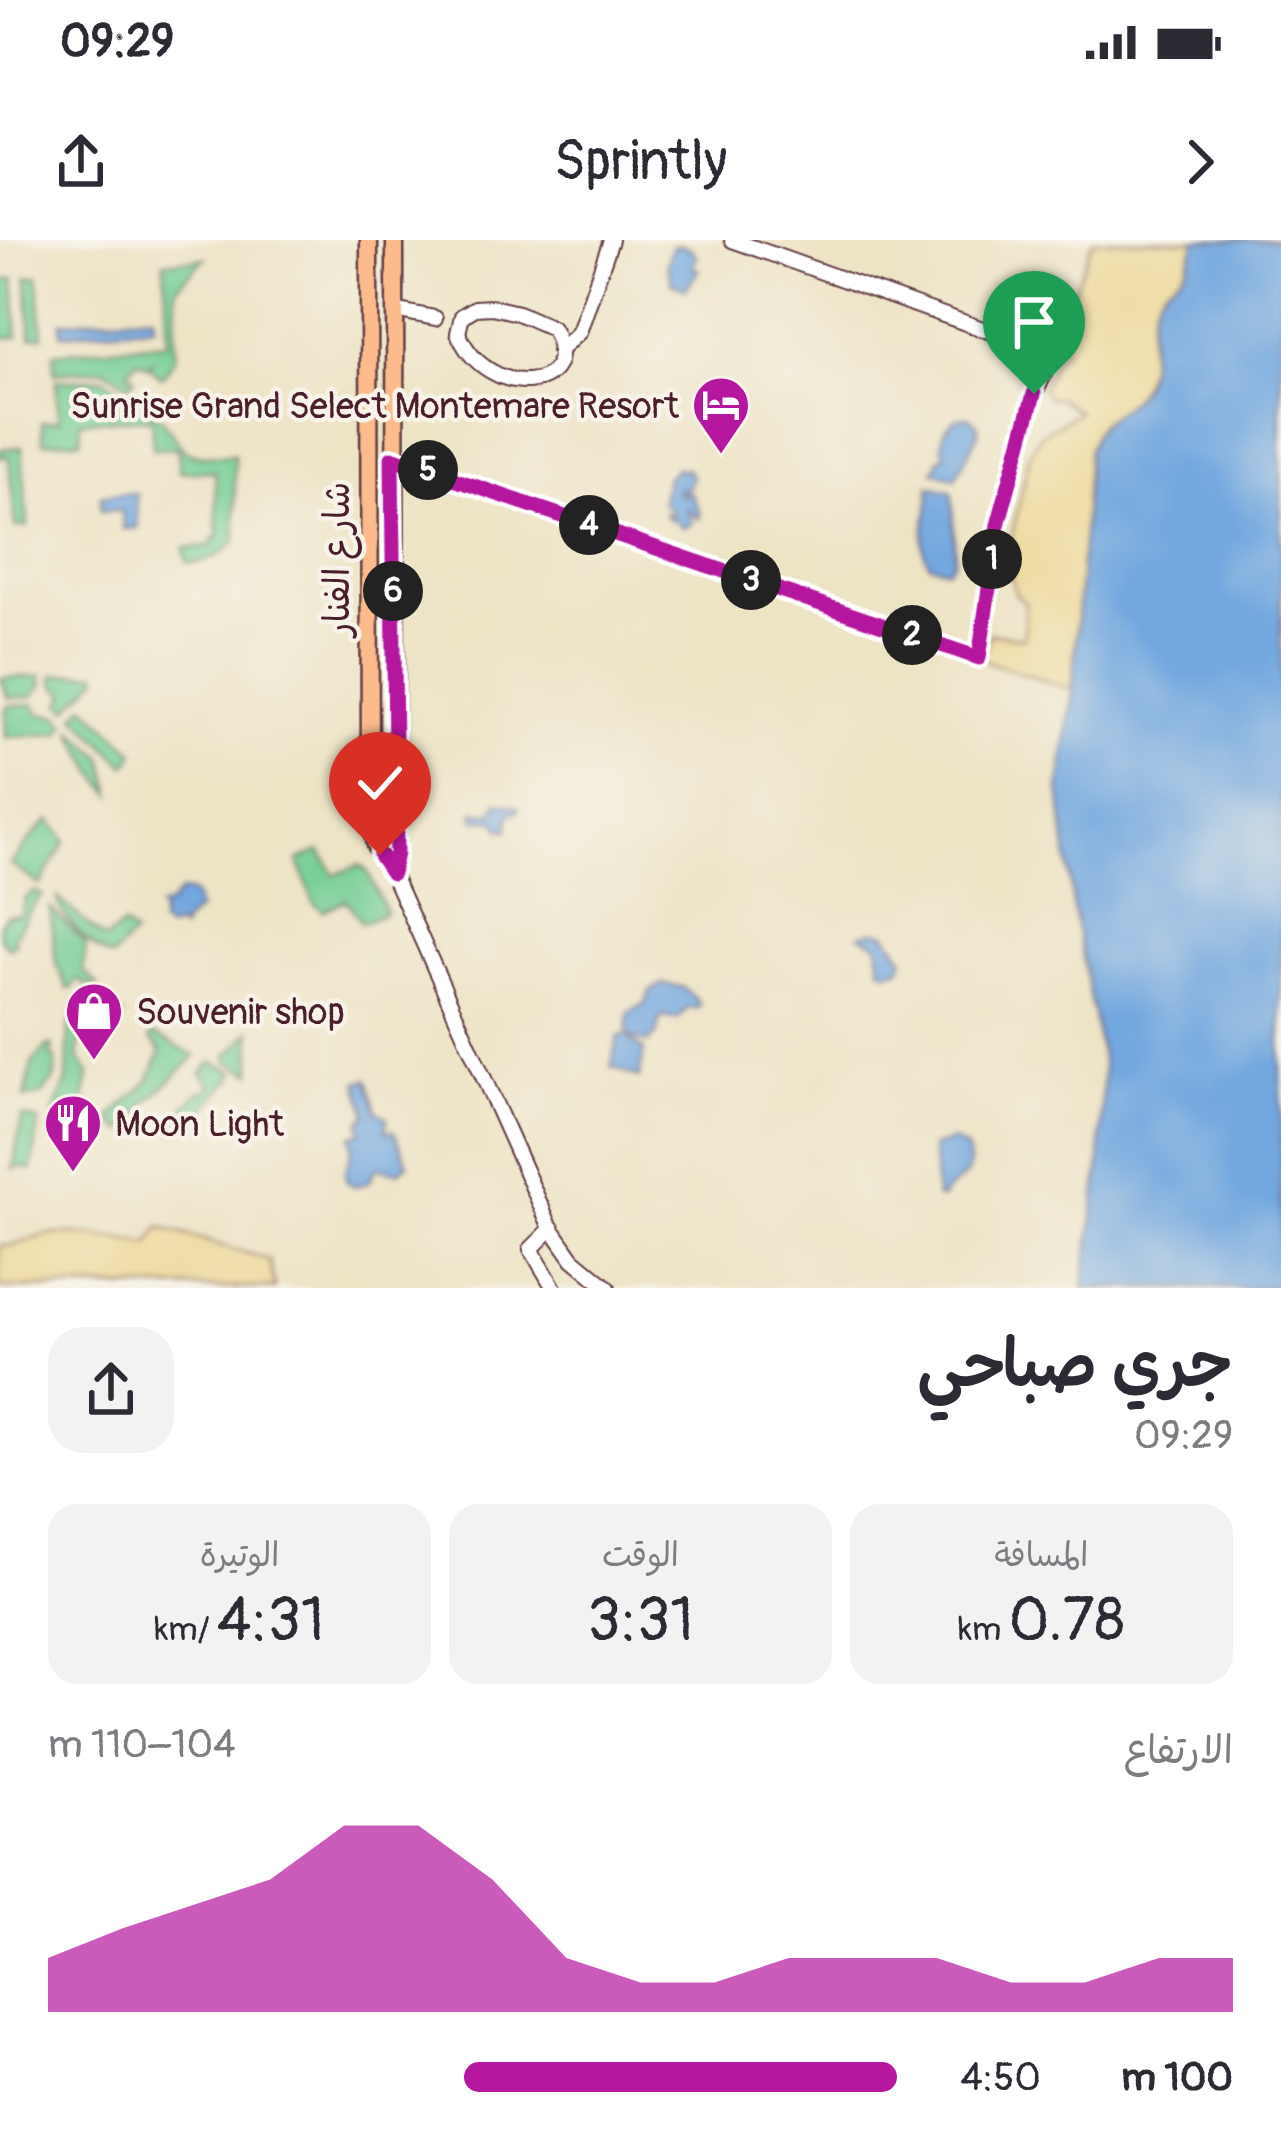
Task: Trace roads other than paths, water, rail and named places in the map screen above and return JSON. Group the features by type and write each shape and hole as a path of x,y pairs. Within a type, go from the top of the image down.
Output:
{"main road":[{"name":"شارع الفنار","path":"368,240 370,820 375,845 392,873"},
{"name":"شارع الفنار","path":"392,873 396,853 394,240"}],"street":[{"path":"448,321 472,357 492,373 516,382 544,378 560,351 579,332 611,240"},
{"path":"392,458 979,658 1005,494 1030,405 1053,354 732,240"},
{"path":"394,310 448,321 475,308 510,310 547,324 560,351"},
{"name":"شارع الفنار","path":"392,873 551,1228 573,1259 608,1288"},
{"path":"551,1228 531,1249 554,1288"}],"water":[{"path":"1195,240 1281,240 1281,1288 1084,1288 1100,1164 1103,1067 1073,908 1060,789 1073,690 1088,452 1099,426 1141,387 1156,302 1188,265"},
{"path":"672,247 693,250 697,258 692,266 699,270 686,289 672,283 667,264"},
{"path":"153,314 154,326 61,334 61,322"},
{"path":"970,417 978,425 978,435 955,478 934,471 946,455 942,446 946,429 953,421"},
{"path":"677,467 682,473 685,467 692,476 687,490 681,492 679,486 678,494 691,494 700,512 699,519 687,509 692,523 684,527 665,516 673,512 662,502 666,478"},
{"path":"930,486 952,492 955,558 948,569 930,564 925,556"},
{"path":"136,493 138,528 123,529 122,510 101,511 101,495"},
{"path":"498,802 519,807 510,814 508,830 502,830 495,820 475,820 475,812 493,813"},
{"path":"180,892 193,894 198,910 181,930 178,926 166,929 160,924 158,908 167,906"},
{"path":"886,933 904,958 900,968 881,969 878,944 860,935"},
{"path":"662,984 682,987 699,1002 698,1008 688,1008 677,1019 661,1017 657,1034 647,1043 632,1038 627,1030 629,1013 645,1004 650,992"},
{"path":"624,1034 644,1051 639,1078 611,1067 618,1038"},
{"path":"368,1079 377,1111 387,1117 386,1132 394,1131 408,1163 399,1172 377,1168 367,1183 355,1186 346,1181 346,1170 351,1136 362,1132 360,1122 367,1114 358,1082"},
{"path":"953,1141 967,1150 968,1170 941,1199 936,1198 932,1147"}],"place":[{"name":"Sunrise Grand Select Montemare Resort","path":"721,456"},
{"name":"Souvenir shop","path":"94,1062"},
{"name":"Moon Light","path":"73,1174"}]}
